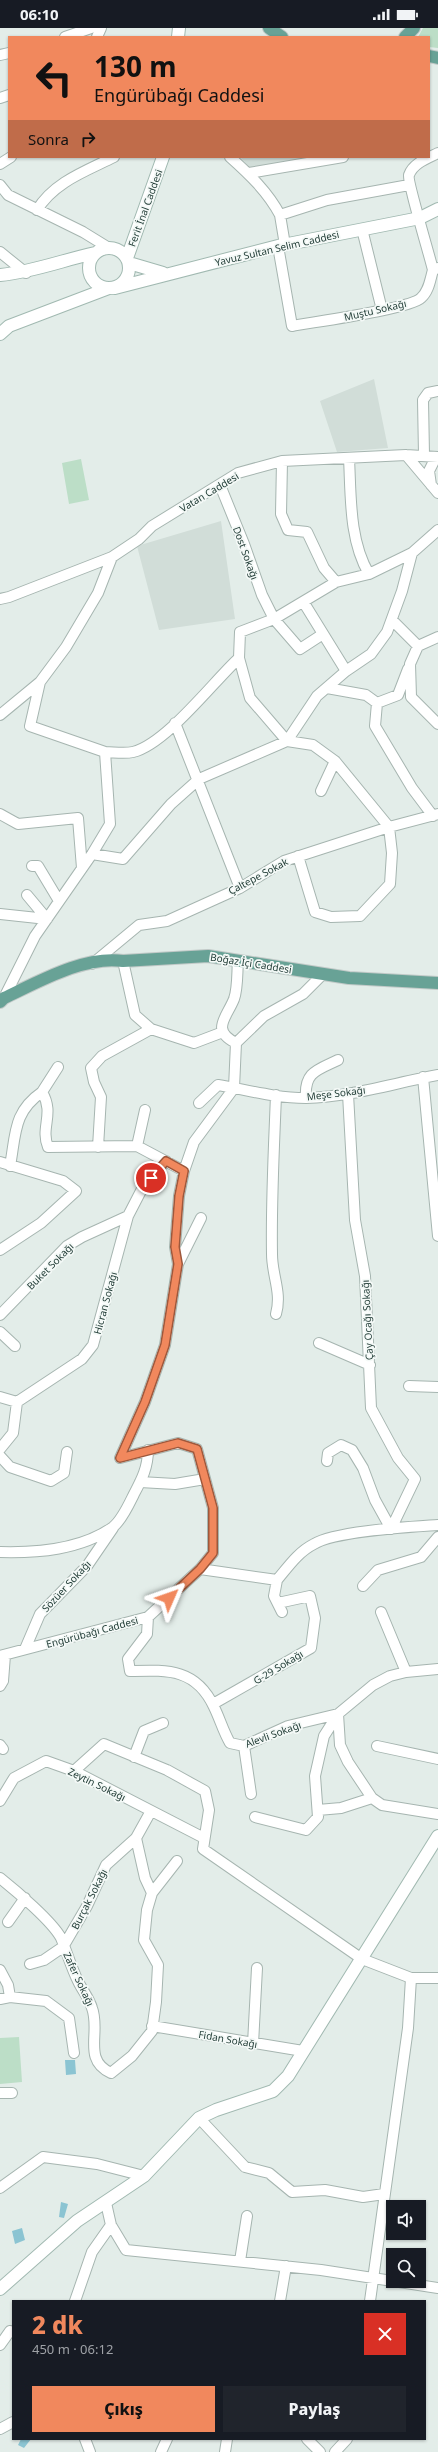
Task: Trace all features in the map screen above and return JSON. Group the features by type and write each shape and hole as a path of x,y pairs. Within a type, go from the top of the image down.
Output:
{"main road":[{"path":"269,28 281,36"},
{"path":"406,36 414,28"},
{"name":"Boğaz İçi Caddesi","path":"2,1000 67,969 111,959 123,961 208,956 349,978 438,983"}],"street":[{"path":"68,36 91,28"},
{"path":"0,164 9,158"},
{"path":"37,210 46,195 65,182 112,158"},
{"name":"Ferit İnal Caddesi","path":"128,260 163,158"},
{"path":"231,158 249,173 273,202 280,215 282,246"},
{"path":"249,173 338,158"},
{"path":"428,158 415,165 409,175 409,185 436,269"},
{"path":"0,185 8,195 83,232 109,248 119,250 128,260 166,274"},
{"path":"280,215 327,200 409,185"},
{"name":"Yavuz Sultan Selim Caddesi","path":"0,334 9,326 112,288 282,246 420,218 438,209"},
{"path":"362,229 382,310"},
{"name":"Muştu Sokağı","path":"282,246 292,326 382,310 420,299 428,290 436,269"},
{"path":"0,275 26,273 109,248"},
{"path":"0,252 26,273"},
{"path":"81,299 91,276 89,265 95,253"},
{"path":"65,260 91,276 99,286 112,288 126,280 129,272 128,260"},
{"path":"424,455 423,400 428,393 438,391"},
{"path":"406,455 438,493"},
{"name":"Vatan Caddesi","path":"0,599 9,597 112,557 138,539 152,526 238,473 282,460 406,455 437,457"},
{"path":"431,485 430,468 437,457"},
{"path":"349,458 352,510 360,558 369,574"},
{"path":"282,460 281,514 288,530 307,532 324,568 336,582"},
{"name":"Dost Sokağı","path":"220,485 244,544 262,595 274,619 300,649 324,634"},
{"path":"287,741 250,698 239,658 240,632 274,619 304,603 336,582 369,574 412,553 438,530"},
{"path":"287,741 317,696 346,671 371,654 387,632 402,590 412,553"},
{"path":"0,715 40,682 66,647 98,593 112,557"},
{"path":"304,603 346,671"},
{"path":"392,620 418,646"},
{"path":"377,703 398,695 418,646 438,637"},
{"path":"40,682 30,726 105,752 132,752 151,744 175,723 239,658"},
{"path":"410,664 412,697 438,724"},
{"path":"327,688 366,695 377,703"},
{"path":"377,703 375,726 412,788 436,815"},
{"path":"175,723 199,779 240,888"},
{"path":"92,854 123,859 171,804 199,779 287,741 313,745 335,761 389,827 392,853 390,884 360,916 332,917 315,912 298,856"},
{"path":"2,1000 35,936 92,854 110,824 105,752"},
{"path":"321,791 335,761"},
{"path":"0,814 18,824 78,818 82,868"},
{"name":"Çaltepe Sokak","path":"92,964 139,926 167,921 240,888 284,861 389,827 436,815"},
{"path":"32,866 38,866 59,901"},
{"path":"27,895 46,919"},
{"path":"0,914 46,919"},
{"path":"123,961 135,1015 151,1029 194,1043 223,1032"},
{"path":"236,1043 228,1039 223,1032 222,1022 234,998 238,961"},
{"path":"234,1088 236,1043 264,1016 303,994 323,974"},
{"path":"98,1147 101,1097 94,1082 91,1068 102,1056 151,1029"},
{"path":"306,1098 305,1086 310,1076 338,1060"},
{"path":"10,1166 19,1116 32,1098 42,1092 58,1067"},
{"name":"Meşe Sokağı","path":"200,1103 218,1086 276,1096 306,1098 348,1094 438,1075"},
{"path":"423,1078 438,1236"},
{"name":"Engürübağı Caddesi","path":"3,1655 148,1617 200,1569 213,1553 213,1508 197,1449 178,1443 120,1458 145,1402 165,1345 178,1264 175,1247 179,1196 184,1171 194,1142 234,1088"},
{"path":"42,1092 48,1102 45,1138 48,1146 137,1146 184,1171"},
{"name":"Çay Ocağı Sokağı","path":"348,1094 356,1220 366,1276 371,1408 398,1458 415,1479 391,1529"},
{"path":"276,1096 271,1207 272,1261 280,1300 276,1314"},
{"path":"137,1146 145,1110"},
{"name":"Hicran Sokağı","path":"17,1402 82,1359 94,1345 128,1216 143,1187 166,1161"},
{"path":"0,1162 63,1181 76,1191 41,1223 0,1250"},
{"name":"Buket Sokağı","path":"0,1315 67,1246 82,1237 128,1216"},
{"path":"178,1264 201,1218"},
{"path":"0,1332 15,1346"},
{"path":"320,1343 370,1365"},
{"path":"409,1386 438,1387"},
{"path":"0,1397 17,1402 13,1432 0,1449"},
{"path":"327,1461 328,1453 333,1448 340,1446 352,1450 363,1468 375,1500 391,1529"},
{"name":"Sözüer Sokağı","path":"25,1649 40,1614 87,1566 128,1506 146,1472 148,1450"},
{"path":"0,1456 10,1467 51,1480 64,1473 67,1452"},
{"path":"140,1482 175,1484 205,1479"},
{"path":"282,1612 274,1596 277,1580 292,1561 314,1543 333,1538 391,1529 438,1525"},
{"path":"0,1552 38,1553 77,1543 114,1526"},
{"path":"364,1586 378,1570 422,1557 438,1537"},
{"path":"200,1569 234,1572 277,1580"},
{"name":"G-29 Sokağı","path":"213,1704 311,1648 315,1618 310,1596 278,1603"},
{"path":"381,1612 406,1672"},
{"name":"Alevli Sokağı","path":"148,1617 147,1634 128,1659 130,1671 155,1670 184,1674 202,1687 213,1704 220,1726 230,1743 244,1746 288,1726 338,1714 373,1685 390,1676 406,1672 438,1669"},
{"path":"0,1686 4,1681 3,1655"},
{"path":"338,1714 340,1745 348,1762 372,1798 382,1804 438,1814"},
{"path":"255,1817 306,1830 318,1817 315,1776 324,1736 338,1714"},
{"path":"134,1757 144,1731 163,1723"},
{"path":"74,1771 104,1744 167,1770 205,1791 209,1810 203,1849 362,1959 411,1978 438,1978"},
{"path":"244,1746 251,1794"},
{"path":"377,1746 438,1759"},
{"name":"Zeytin Sokağı","path":"0,1801 14,1778 46,1761 74,1771 204,1838"},
{"path":"318,1810 341,1808 372,1798"},
{"path":"151,1811 136,1838 145,1878 152,1893 176,1861"},
{"path":"0,2289 77,2221 106,2203 144,2176 199,2118 216,2110 273,2092 288,2076 438,1836"},
{"name":"Burçak Sokağı","path":"64,1947 87,1906 106,1865 136,1838"},
{"name":"Zafer Sokağı","path":"0,1878 26,1898 60,1937 78,1982 92,2007 96,2020 93,2053 100,2068 111,2073 132,2056 152,2031 158,1965 144,1940 147,1910 152,1893"},
{"path":"8,1922 26,1898"},
{"path":"30,1964 44,1960 64,1947"},
{"path":"253,2044 257,1968"},
{"path":"0,1970 8,1985 5,1998 46,2001 69,2018 74,2053"},
{"path":"370,2300 408,2028 411,1978"},
{"name":"Fidan Sokağı","path":"152,2026 253,2044 303,2051"},
{"path":"0,2093 12,2093"},
{"path":"199,2118 245,2167 269,2173 292,2192 325,2190 363,2197 384,2194"},
{"path":"0,2188 43,2157 97,2164 144,2176"},
{"path":"106,2203 111,2225 126,2250 286,2266 438,2288"},
{"path":"240,2261 247,2216"},
{"path":"75,2300 92,2252 111,2225"},
{"path":"280,2300 286,2266"},
{"path":"0,2345 10,2331"},
{"path":"0,2429 12,2423"},
{"path":"85,2440 90,2452"},
{"path":"161,2452 167,2440"},
{"path":"225,2452 227,2440"},
{"path":"308,2440 320,2452"},
{"path":"335,2452 346,2440"},
{"path":"345,2452 347,2440"}],"shaded area":[{"path":"241,158 311,158 250,168"},
{"path":"374,379 388,448 337,452 320,401"},
{"path":"221,521 235,619 159,630 137,546"}],"green space":[{"path":"423,28 438,28 438,48 430,47 430,36 419,36"},
{"path":"81,459 89,500 69,504 62,463"},
{"path":"19,2037 22,2082 0,2084 0,2038"}],"water":[{"path":"65,2060 75,2060 76,2074 66,2075"},
{"path":"61,2202 68,2204 64,2218 59,2217"},
{"path":"22,2228 25,2240 15,2244 12,2231"},
{"path":"20,2440 30,2440 24,2448 18,2445"}],"route":[{"path":"151,1178 166,1161 184,1171 179,1196 175,1247 178,1264 165,1345 145,1402 120,1458 178,1443 197,1449 213,1508 213,1553 200,1569 169,1598"}]}
